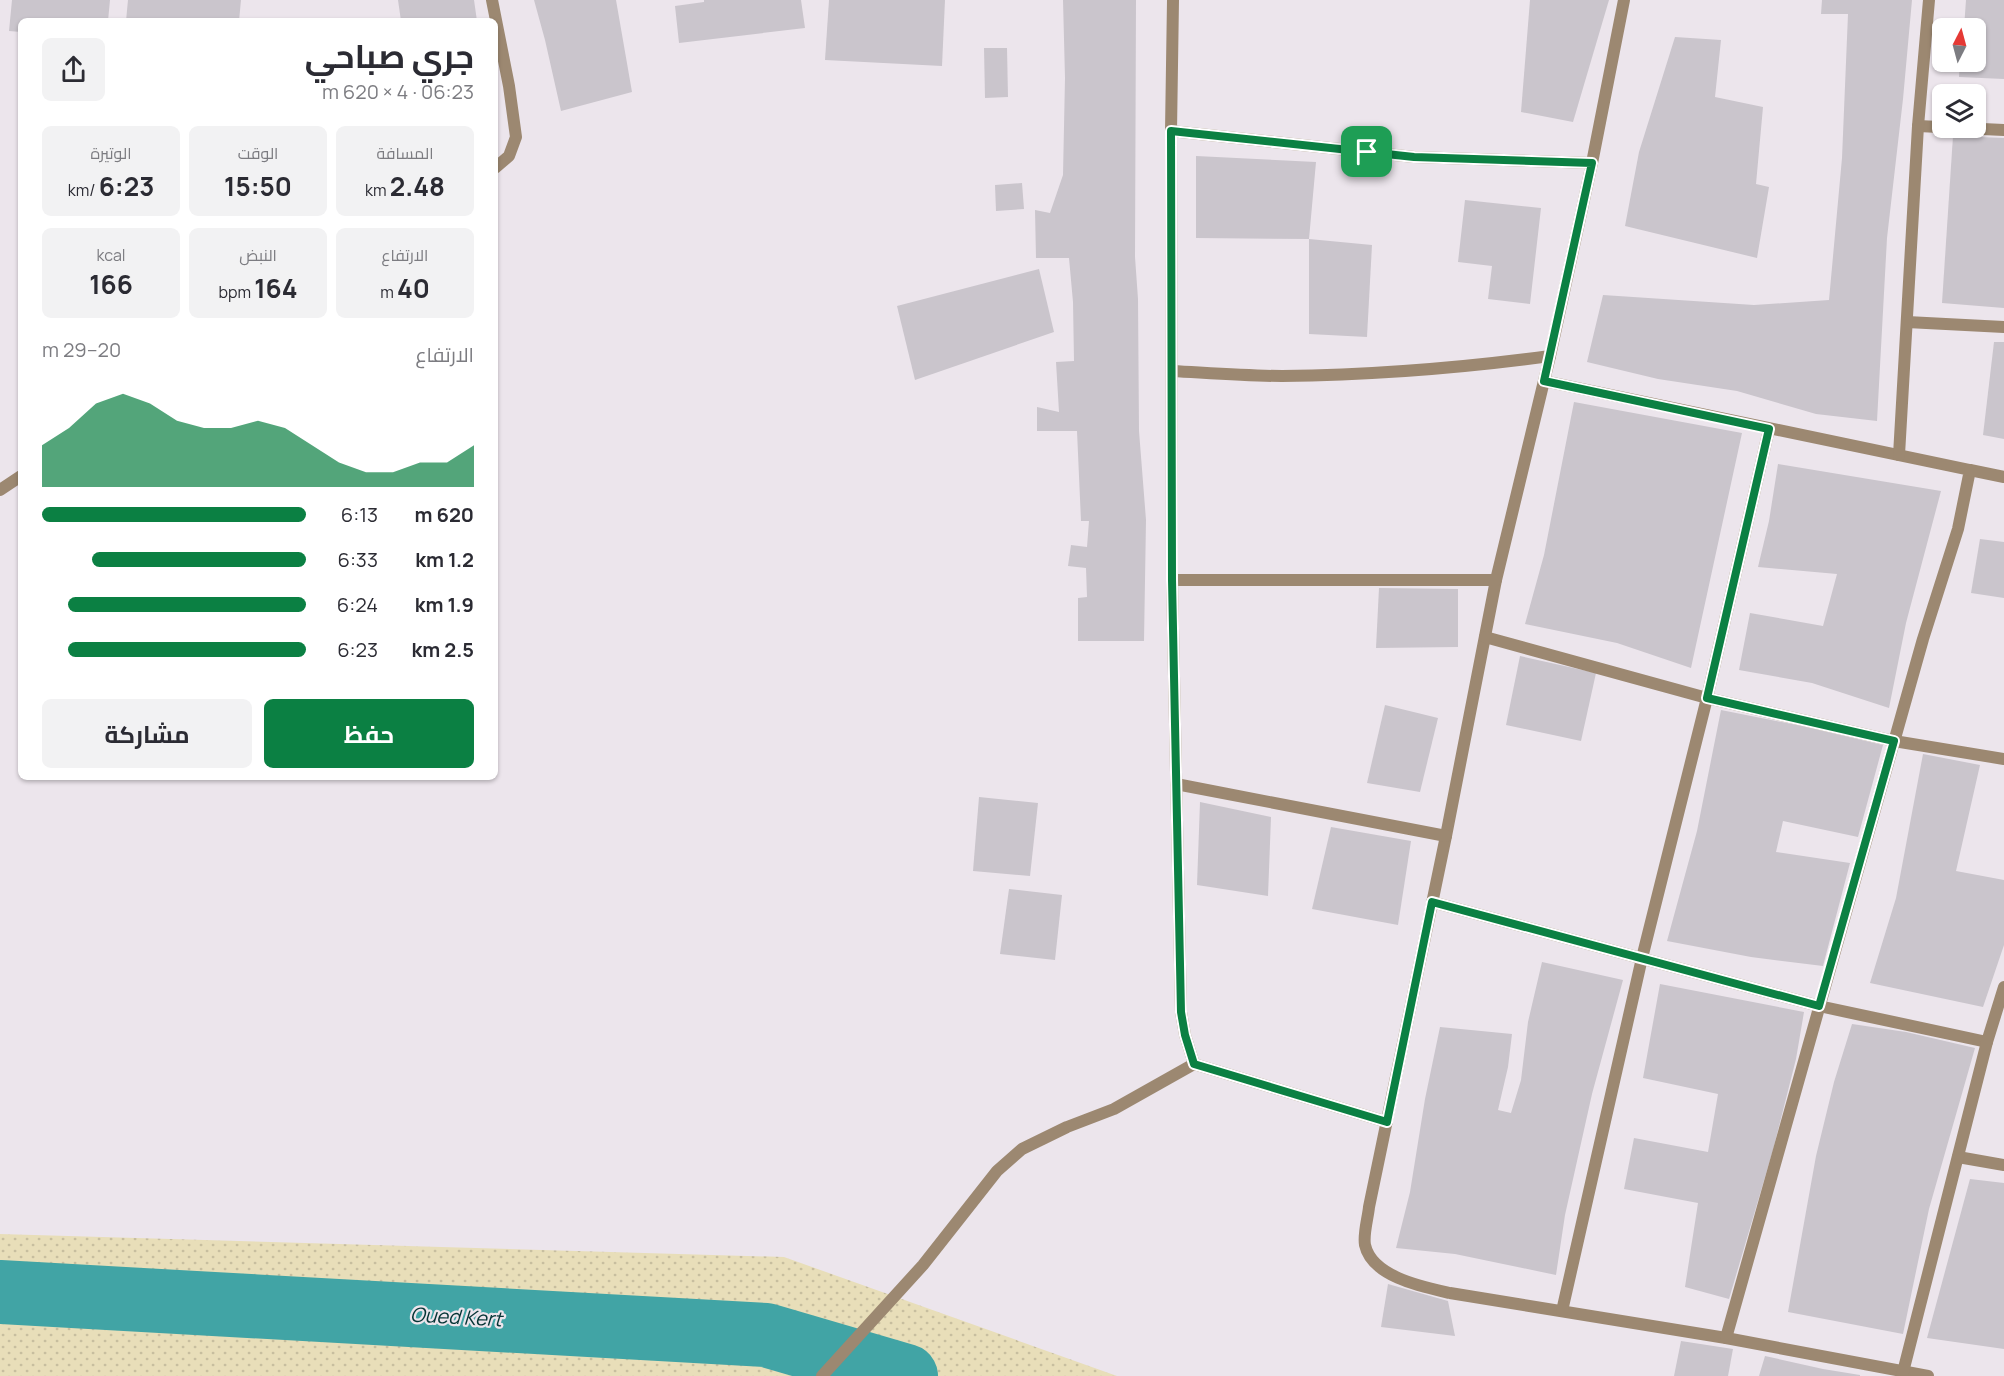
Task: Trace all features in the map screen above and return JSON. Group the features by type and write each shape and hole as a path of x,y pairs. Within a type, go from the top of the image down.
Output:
{"street":[{"path":"492,0 496,18"},
{"path":"1173,0 1172,580 1176,784 1181,1012 1194,1064"},
{"path":"1624,0 1592,163 1550,356 1496,580 1446,836 1369,1207 1365,1244 1373,1263 1412,1285 1726,1338 1902,1374 1928,1376"},
{"path":"1899,455 1918,126 1929,0"},
{"path":"498,30 516,137 509,156 498,165"},
{"path":"1918,126 2004,130"},
{"path":"1171,131 1414,157 1592,163"},
{"path":"1907,322 2004,327"},
{"path":"1173,371 1280,376 1396,373 1550,356"},
{"path":"1544,381 2004,477"},
{"path":"1562,1311 1642,958 1707,698 1769,429"},
{"path":"1726,1338 1894,741 1944,568 1958,529 1970,470"},
{"path":"0,490 18,478"},
{"path":"1172,580 1496,580"},
{"path":"1485,637 1707,698 1894,741 2004,759"},
{"path":"1176,784 1446,836"},
{"path":"1432,902 1819,1006 1987,1042"},
{"path":"1902,1374 1987,1042 2004,987"},
{"path":"822,1376 923,1265 997,1171 1022,1149 1114,1108 1194,1064 1387,1122"},
{"path":"1958,1157 2004,1165"}],"sand":[{"path":"0,1234 784,1257 1117,1376 0,1376"}],"building":[{"path":"12,0 110,0 108,18 18,18 18,32 9,31"},
{"path":"128,0 241,0 239,18 126,18"},
{"path":"398,0 474,0 477,18 401,18"},
{"path":"534,0 616,0 632,92 561,111"},
{"path":"704,0 801,0 805,28 679,43 675,6 704,2"},
{"path":"829,0 945,0 942,66 825,60"},
{"path":"1063,0 1136,0 1135,257 1138,299 1139,431 1146,520 1144,641 1078,641 1078,598 1087,597 1086,568 1068,566 1071,545 1087,547 1089,521 1081,521 1077,431 1037,431 1037,407 1059,412 1056,362 1074,361 1073,302 1069,258 1036,258 1035,210 1050,213 1063,175 1065,78"},
{"path":"1530,0 1609,0 1573,122 1521,112"},
{"path":"1822,0 1912,0 1887,238 1877,421 1816,414 1737,391 1658,379 1587,362 1603,295 1754,305 1829,300 1842,158 1848,14 1821,14"},
{"path":"1966,0 2004,0 2004,79 1959,77 1959,72 1986,72 1986,18 1965,18"},
{"path":"1675,37 1721,40 1715,97 1763,107 1756,184 1769,187 1757,258 1625,226 1639,152"},
{"path":"984,48 1007,48 1008,97 985,98"},
{"path":"1953,138 2004,138 2004,308 1942,303"},
{"path":"1196,156 1316,162 1309,239 1196,238"},
{"path":"1022,183 1024,209 996,211 995,185"},
{"path":"1465,200 1541,208 1530,304 1488,299 1492,266 1458,262"},
{"path":"1309,239 1372,245 1367,337 1309,334"},
{"path":"1039,269 1054,332 915,380 897,306"},
{"path":"1994,342 2004,342 2004,439 1983,435"},
{"path":"1574,402 1742,433 1691,668 1617,643 1525,624 1544,555"},
{"path":"1778,464 1941,491 1906,623 1889,708 1812,683 1739,670 1750,613 1823,626 1837,574 1758,567 1769,521"},
{"path":"1980,539 2004,542 2004,598 1971,593"},
{"path":"1379,588 1458,589 1458,647 1376,648"},
{"path":"1520,656 1596,673 1581,741 1506,725"},
{"path":"1385,705 1438,718 1420,792 1367,783"},
{"path":"1721,710 1883,745 1858,837 1783,821 1776,852 1850,863 1823,966 1751,957 1667,941 1697,831"},
{"path":"1923,754 1980,765 1956,871 2004,880 2004,945 1983,1007 1870,983 1896,898"},
{"path":"979,797 1038,803 1030,876 973,871"},
{"path":"1200,802 1271,817 1268,896 1197,885"},
{"path":"1331,827 1411,841 1398,925 1312,909"},
{"path":"1009,889 1062,895 1055,960 1000,954"},
{"path":"1542,962 1623,980 1592,1094 1565,1215 1556,1275 1455,1254 1396,1248 1410,1192 1425,1099 1440,1027 1512,1034 1508,1067 1498,1110 1511,1113 1521,1080 1528,1022"},
{"path":"1660,984 1804,1012 1796,1059 1773,1150 1729,1299 1685,1287 1698,1203 1624,1189 1634,1138 1708,1152 1718,1094 1643,1078"},
{"path":"1852,1024 1906,1032 1975,1048 1929,1209 1903,1334 1788,1312 1816,1156 1834,1082"},
{"path":"1970,1179 2004,1183 2004,1349 1927,1338"},
{"path":"1388,1284 1448,1301 1455,1336 1381,1327"},
{"path":"1681,1341 1733,1349 1728,1376 1674,1376"},
{"path":"1765,1356 1860,1375 1860,1376 1759,1376"}],"waterway":[{"name":"Oued Kert","path":"0,1292 766,1335 906,1376"}],"route":[{"path":"1171,131 1367,152 1414,157 1592,163 1544,381 1769,429 1707,698 1894,741 1819,1006 1432,902 1387,1122 1194,1064 1181,1012 1172,580 1171,131"}]}
